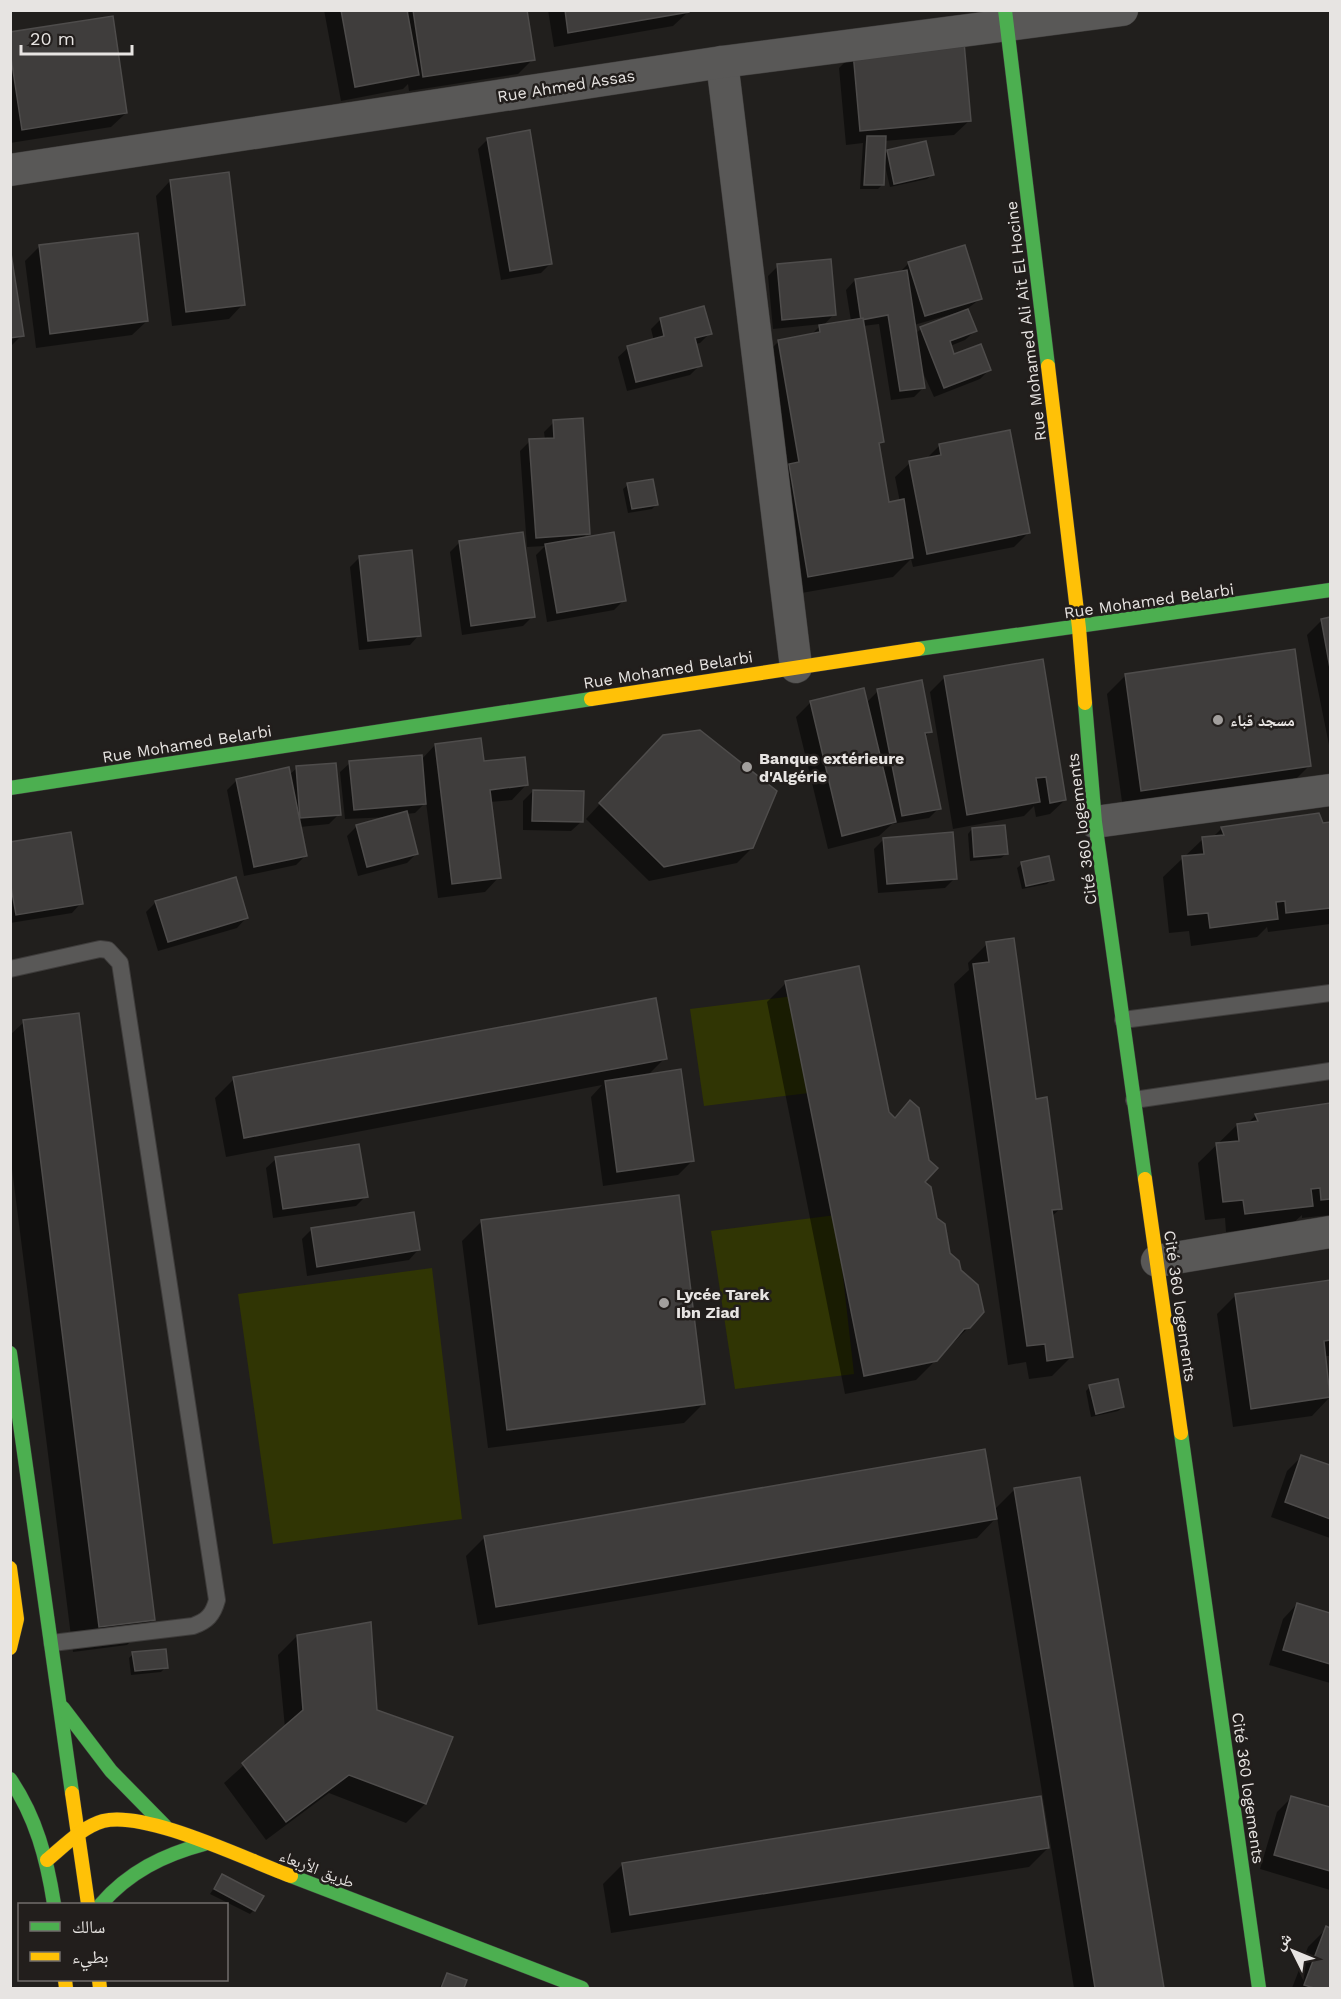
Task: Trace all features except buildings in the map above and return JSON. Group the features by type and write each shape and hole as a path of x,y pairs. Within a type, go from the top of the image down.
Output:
{"street":[{"name":"Rue Ahmed Assas","path":"10,170 1006,19 1122,10"},
{"name":"Rue Mohamed Ali Ait El Hocine","path":"1006,19 1079,628"},
{"path":"722,62 796,667"},
{"name":"Rue Mohamed Belarbi","path":"10,788 796,667 1330,590"},
{"name":"Cité 360 logements","path":"1079,628 1095,822 1259,1989"},
{"path":"1095,822 1330,789"},
{"path":"1157,1261 1330,1232"},
{"path":"11,1355 88,1903"},
{"path":"10,1450 21,1432"},
{"path":"10,1568 16,1615 15,1640 10,1648"},
{"path":"60,1704 111,1771 168,1829"},
{"path":"10,1779 22,1795 38,1826 47,1860 54,1903"},
{"name":"طريق الأربعاء","path":"47,1860 94,1822 114,1817 134,1818 168,1829 582,1989"},
{"path":"103,1903 128,1878 152,1863 178,1851 204,1844"}],"lane":[{"path":"10,969 100,949 108,950 120,963 217,1600 213,1612 204,1622 193,1626 52,1643"},
{"path":"1124,1020 1330,993"},
{"path":"1134,1100 1330,1071"}],"green space":[{"path":"850,989 858,1087 704,1106 690,1009"},
{"path":"836,1215 854,1374 735,1389 711,1231"},
{"path":"432,1268 462,1519 273,1544 238,1294"}],"traffic: fast":[{"path":"1005,10 1048,366"},
{"path":"918,649 1330,590"},
{"path":"10,788 591,699"},
{"path":"1085,703 1095,822 1145,1179"},
{"path":"10,1353 72,1793"},
{"path":"1181,1433 1259,1988"},
{"path":"63,1708 111,1771 165,1826"},
{"path":"10,1779 34,1823 48,1871 54,1903"},
{"path":"102,1903 123,1883 148,1866 204,1844"},
{"path":"291,1876 582,1988"}],"traffic: slow":[{"path":"1048,366 1079,628 1085,703"},
{"path":"591,699 918,649"},
{"path":"1145,1179 1181,1433"},
{"path":"10,1568 17,1619 10,1648"},
{"path":"72,1793 88,1903"},
{"path":"47,1860 95,1824 122,1820 170,1829 291,1876"},
{"path":"65,1981 66,1988"},
{"path":"99,1981 100,1988"}],"place":[{"name":"مسجد قباء","path":"1218,720"},
{"name":"Banque extérieure d'Algérie","path":"747,767"},
{"name":"Lycée Tarek Ibn Ziad","path":"664,1303"}]}
